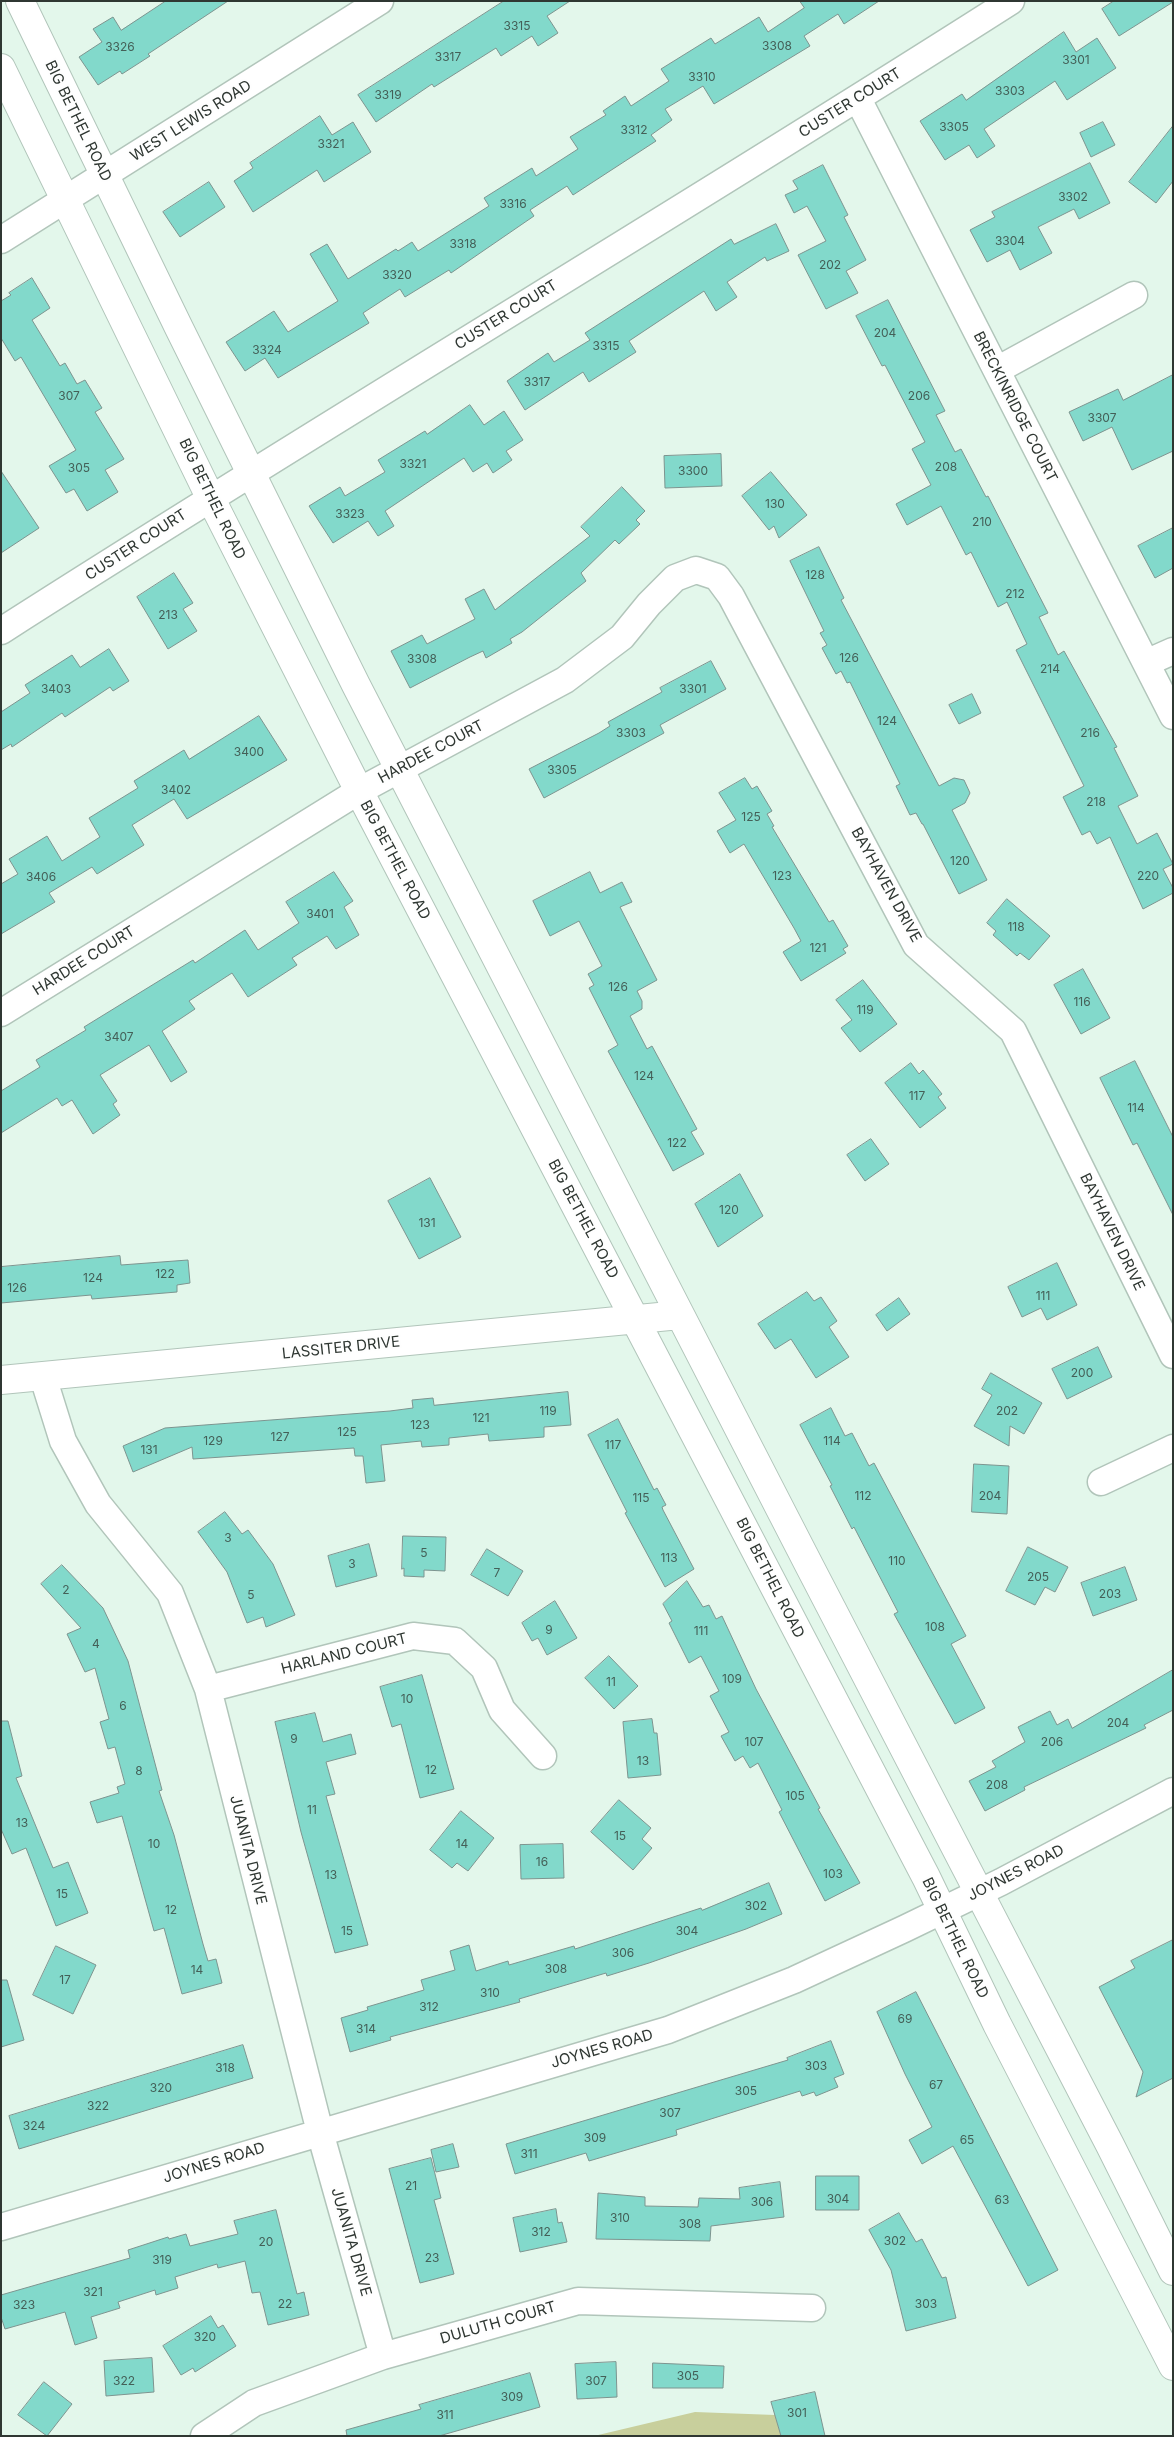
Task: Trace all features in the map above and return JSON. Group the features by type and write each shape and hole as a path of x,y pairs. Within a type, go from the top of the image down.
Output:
{"main road":[{"name":"BIG BETHEL ROAD","path":"20,1 250,473 399,769 978,1893 1110,2145 1173,2271"},
{"name":"BIG BETHEL ROAD","path":"1,68 210,497 359,791 636,1319 942,1910 997,2024 1173,2366"},
{"name":"LASSITER DRIVE","path":"1,1380 680,1315"}],"street":[{"name":"WEST LEWIS ROAD","path":"1,240 380,1"},
{"name":"CUSTER COURT","path":"1,631 210,497 858,99 1011,1"},
{"name":"BRECKINRIDGE COURT","path":"858,99 1173,716"},
{"path":"996,370 1134,295"},
{"name":"HARDEE COURT","path":"1,1013 359,791 565,680 622,637 649,604 675,578 696,570 717,577 731,596 751,632"},
{"name":"BAYHAVEN DRIVE","path":"751,632 916,945 1013,1032 1173,1354"},
{"path":"1146,663 1173,650"},
{"name":"JUANITA DRIVE","path":"43,1377 63,1441 98,1504 170,1593 208,1689 320,2132 383,2356"},
{"path":"1101,1482 1173,1448"},
{"name":"HARLAND COURT","path":"208,1689 413,1636 456,1640 484,1668 502,1710 542,1756"},
{"name":"JOYNES ROAD","path":"1,2227 668,2030 794,1980 978,1893 1173,1791"},
{"name":"DULUTH COURT","path":"204,2436 254,2403 383,2356 578,2301 812,2308"}],"green space":[{"path":"695,2412 775,2415 781,2436 594,2436"}],"building":[{"path":"166,1 228,1 148,54 150,56 122,74 120,71 98,85 79,57 102,42 93,29 113,17 121,30"},
{"path":"504,1 570,1 547,16 558,33 538,46 532,36 501,56 496,48 434,87 432,84 376,122 358,95"},
{"path":"800,1 879,1 844,24 838,14 804,36 810,46 714,104 703,86 665,109 672,120 651,135 656,141 573,195 567,186 530,210 534,216 451,273 449,270 405,297 400,289 363,313 369,323 278,378 265,358 245,371 226,342 274,311 288,332 338,301 310,254 327,244 348,279 396,249 398,251 412,242 418,251 489,206 484,198 532,168 536,176 578,149 570,137 606,115 603,111 625,96 631,106 669,81 661,69 711,38 715,44 759,17 768,32 804,8"},
{"path":"1114,1 1173,2 1119,36 1102,9"},
{"path":"1064,32 1076,52 1097,38 1116,68 1067,100 1055,81 984,129 995,146 977,158 969,145 945,160 920,121 962,94 966,100"},
{"path":"320,116 332,135 353,122 371,152 324,182 317,170 253,212 234,181 253,168 250,163"},
{"path":"1103,122 1115,145 1091,157 1080,133"},
{"path":"1173,126 1173,181 1156,203 1129,182"},
{"path":"1090,163 1110,203 1079,219 1074,209 1038,227 1052,253 1020,270 1010,250 987,262 970,230 995,217 992,212"},
{"path":"823,165 848,215 844,217 866,260 846,271 858,293 826,309 798,255 826,241 807,206 794,213 785,195 798,189 793,181"},
{"path":"209,182 225,207 180,237 163,212"},
{"path":"776,224 789,251 767,261 765,257 727,282 737,297 716,311 704,291 629,341 636,352 589,382 583,372 525,410 507,381 548,353 554,362 590,340 585,333 731,239 734,244"},
{"path":"32,278 50,308 32,320 60,366 65,363 77,384 85,380 102,408 95,412 124,459 105,470 118,492 87,511 74,489 66,493 49,466 76,450 21,357 15,361 1,338 1,301 11,295 9,293"},
{"path":"888,300 945,411 936,415 955,452 961,449 986,497 988,496 1048,613 1039,617 1058,655 1064,651 1117,747 1114,748 1138,796 1118,806 1137,844 1157,833 1173,864 1163,869 1173,888 1173,893 1143,909 1110,837 1097,844 1090,831 1082,835 1063,797 1084,786 1016,650 1027,644 1007,602 998,607 971,552 966,555 941,506 907,525 896,504 931,485 912,449 925,442 885,365 882,366 856,316"},
{"path":"1173,375 1173,451 1132,470 1112,427 1083,441 1069,412 1118,389 1123,400"},
{"path":"470,405 484,425 504,411 523,440 506,451 512,460 493,473 487,463 473,472 464,458 385,511 394,526 378,536 368,521 333,543 309,506 340,487 345,496 385,472 378,460 425,431 427,434"},
{"path":"721,454 722,486 665,488 664,456"},
{"path":"1,471 39,528 1,553"},
{"path":"771,472 807,515 779,538 774,526 769,530 742,496"},
{"path":"622,487 645,511 636,520 640,524 619,544 615,540 581,573 586,581 522,632 510,639 512,643 486,658 483,651 410,688 391,651 422,635 427,644 475,619 465,599 484,589 495,610 590,536 581,527"},
{"path":"1173,528 1173,568 1155,578 1138,546"},
{"path":"819,547 844,598 841,600 939,786 954,778 964,780 970,793 965,803 952,810 987,880 959,894 923,824 916,813 910,815 896,786 900,784 850,682 847,683 841,671 836,674 822,648 827,645 820,633 824,631 790,561"},
{"path":"174,573 193,603 183,609 197,631 168,649 137,597"},
{"path":"109,649 129,681 113,691 110,687 65,717 62,713 12,747 11,744 1,750 1,712 30,693 25,685 72,655 80,667"},
{"path":"711,661 726,689 660,725 664,733 544,798 529,769 599,733 610,726 608,722 662,692 660,688"},
{"path":"972,694 981,713 959,724 949,705"},
{"path":"259,716 287,760 187,819 174,799 132,825 144,845 97,874 92,867 49,893 55,902 1,934 1,884 18,874 9,859 47,836 62,861 100,837 89,818 138,788 134,781 184,750 189,759"},
{"path":"745,778 752,789 757,786 772,811 767,814 774,826 772,827 829,922 833,920 848,946 843,949 846,953 801,981 783,952 801,941 794,928 744,844 730,853 717,831 736,820 719,793"},
{"path":"334,872 353,901 344,907 359,935 336,949 327,936 292,958 297,965 248,997 232,973 189,1001 195,1009 162,1031 187,1072 171,1082 149,1045 100,1075 117,1101 113,1104 120,1115 93,1134 72,1100 62,1106 57,1098 1,1133 1,1091 40,1067 36,1060 86,1030 84,1027 193,960 195,963 245,930 258,950 299,923 286,902"},
{"path":"590,872 600,893 622,882 632,902 620,907 657,980 637,991 642,1001 642,1009 630,1016 647,1049 652,1046 697,1129 691,1132 704,1154 673,1171 608,1051 618,1045 589,988 594,985 588,974 602,966 579,921 550,936 533,901"},
{"path":"1007,899 1050,936 1029,960 1020,953 1017,956 993,935 996,931 987,923"},
{"path":"1083,969 1110,1018 1081,1034 1054,985"},
{"path":"863,980 897,1024 860,1052 841,1028 852,1020 836,1000"},
{"path":"1135,1061 1173,1137 1173,1215 1137,1143 1133,1145 1100,1078"},
{"path":"911,1063 919,1074 923,1070 942,1094 938,1097 946,1108 920,1128 885,1083"},
{"path":"871,1139 889,1164 865,1181 847,1155"},
{"path":"740,1174 763,1216 718,1247 695,1204"},
{"path":"430,1178 461,1237 419,1259 388,1201"},
{"path":"120,1256 121,1265 188,1260 190,1283 177,1285 177,1292 92,1299 91,1295 1,1303 1,1267"},
{"path":"1057,1263 1077,1305 1047,1320 1041,1308 1022,1317 1008,1287"},
{"path":"807,1292 814,1301 821,1297 837,1321 829,1327 849,1357 816,1378 791,1339 775,1349 758,1324"},
{"path":"899,1298 910,1314 887,1331 876,1315"},
{"path":"1098,1347 1112,1377 1067,1399 1052,1369"},
{"path":"991,1373 1042,1403 1024,1434 1010,1426 1009,1446 974,1426 992,1395 982,1389"},
{"path":"568,1392 571,1425 544,1427 544,1437 489,1441 488,1434 449,1438 449,1445 422,1447 421,1441 381,1445 385,1481 366,1483 363,1456 355,1456 354,1448 193,1459 192,1447 133,1472 123,1446 165,1428 390,1411 413,1408 412,1400 433,1398 434,1405"},
{"path":"831,1408 845,1436 852,1433 869,1466 874,1463 966,1636 951,1644 985,1708 955,1724 894,1614 898,1612 854,1527 852,1529 830,1486 832,1485 800,1425"},
{"path":"618,1419 654,1490 657,1488 666,1505 662,1507 663,1510 694,1569 665,1587 625,1513 627,1512 588,1435"},
{"path":"974,1464 1009,1466 1007,1514 972,1512"},
{"path":"225,1512 242,1534 248,1530 273,1564 295,1615 266,1627 263,1617 247,1623 227,1572 198,1532"},
{"path":"403,1536 446,1537 445,1571 424,1570 424,1577 404,1576 404,1568 402,1569"},
{"path":"369,1544 377,1576 336,1587 328,1556"},
{"path":"1028,1547 1068,1567 1055,1592 1045,1587 1035,1605 1006,1591"},
{"path":"487,1549 523,1571 508,1596 471,1575"},
{"path":"62,1565 103,1608 128,1661 162,1790 159,1791 174,1835 203,1944 208,1961 216,1959 222,1983 182,1994 164,1928 154,1931 122,1816 97,1823 90,1802 119,1793 117,1787 125,1784 115,1747 108,1749 100,1722 109,1719 95,1668 85,1672 67,1634 81,1628 41,1584"},
{"path":"1125,1567 1137,1600 1093,1616 1081,1583"},
{"path":"687,1581 703,1607 709,1605 716,1619 722,1616 756,1689 820,1808 818,1809 860,1883 825,1901 779,1812 782,1810 758,1763 750,1768 743,1756 735,1761 721,1736 729,1732 710,1696 719,1691 701,1656 689,1663 669,1623 672,1621 663,1604"},
{"path":"555,1601 577,1638 547,1655 538,1638 532,1641 522,1623"},
{"path":"609,1656 638,1686 614,1709 585,1678"},
{"path":"1173,1670 1173,1710 1144,1725 1146,1728 1024,1787 1025,1790 985,1811 969,1781 996,1767 992,1761 1025,1742 1018,1727 1050,1711 1057,1725 1068,1719 1072,1728"},
{"path":"422,1675 454,1789 420,1798 401,1724 392,1727 380,1687"},
{"path":"315,1713 323,1742 351,1734 356,1754 326,1762 335,1794 326,1796 368,1945 335,1953 301,1832 275,1722"},
{"path":"652,1719 654,1733 657,1733 661,1775 628,1778 623,1722"},
{"path":"1,1721 8,1721 22,1776 16,1778 53,1868 68,1862 88,1913 56,1926 26,1848 12,1854 1,1829"},
{"path":"619,1800 651,1828 642,1839 652,1848 633,1870 591,1832"},
{"path":"461,1811 494,1838 468,1871 457,1863 452,1868 430,1850"},
{"path":"563,1844 564,1878 521,1879 520,1845"},
{"path":"769,1883 782,1914 746,1929 649,1963 607,1976 606,1973 519,1999 520,2002 390,2037 391,2040 350,2052 341,2018 368,2010 367,2007 424,1990 421,1980 455,1970 450,1951 469,1945 476,1971 508,1961 509,1965 574,1946 575,1949 701,1908 702,1910"},
{"path":"1173,1940 1173,2078 1136,2097 1143,2072 1099,1987 1135,1968 1131,1961"},
{"path":"56,1946 96,1965 73,2014 33,1995"},
{"path":"1,1980 7,1980 24,2040 1,2047"},
{"path":"916,1992 1058,2270 1028,2286 953,2146 922,2164 909,2140 932,2127 877,2012"},
{"path":"831,2041 844,2074 834,2078 838,2087 816,2096 814,2092 802,2096 800,2091 676,2130 677,2135 589,2161 586,2153 515,2174 506,2144 788,2060 787,2058"},
{"path":"243,2045 253,2078 19,2149 9,2116"},
{"path":"453,2144 459,2167 436,2172 431,2150"},
{"path":"431,2158 441,2198 434,2200 454,2274 420,2283 389,2169"},
{"path":"816,2176 859,2176 859,2210 816,2210"},
{"path":"780,2182 784,2217 711,2226 710,2241 596,2239 598,2193 645,2197 645,2206 698,2207 699,2198 740,2199 739,2188"},
{"path":"556,2209 558,2223 562,2222 567,2242 520,2252 513,2218"},
{"path":"276,2210 297,2294 304,2292 309,2315 268,2325 260,2292 252,2293 245,2261 218,2268 217,2264 175,2277 178,2288 156,2295 155,2290 118,2302 120,2308 91,2317 97,2338 75,2345 65,2312 5,2329 1,2317 1,2295 130,2258 128,2250 168,2237 169,2239 186,2234 190,2246 238,2234 234,2221"},
{"path":"899,2213 916,2242 922,2239 942,2278 946,2277 956,2318 906,2331 891,2270 869,2230"},
{"path":"211,2316 218,2328 223,2325 236,2346 195,2372 193,2368 181,2375 163,2346"},
{"path":"152,2358 154,2392 106,2396 104,2361"},
{"path":"616,2362 617,2397 577,2399 575,2364"},
{"path":"653,2363 724,2366 723,2388 653,2388"},
{"path":"530,2373 540,2407 439,2436 347,2436 346,2430 421,2409 419,2405"},
{"path":"44,2382 72,2404 47,2436 18,2415"},
{"path":"815,2392 825,2436 781,2436 771,2402"}]}
